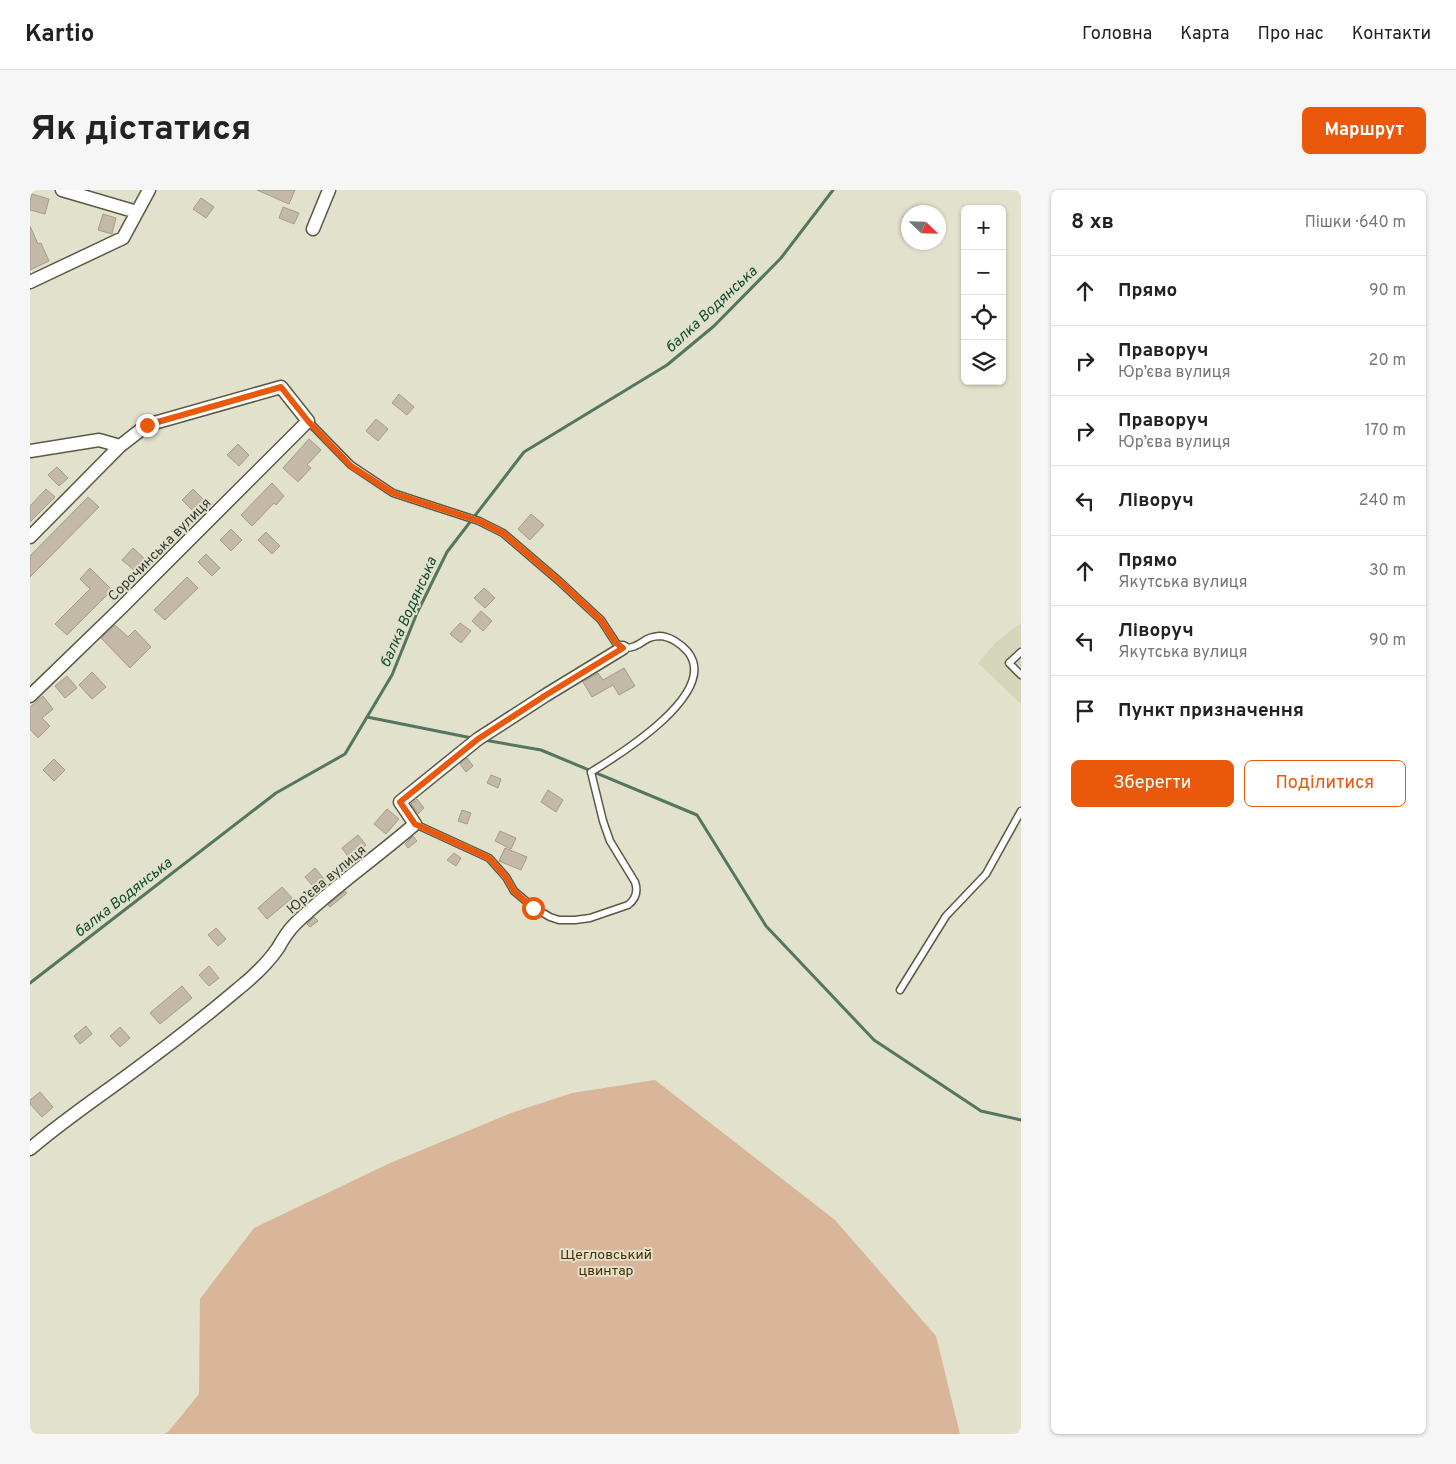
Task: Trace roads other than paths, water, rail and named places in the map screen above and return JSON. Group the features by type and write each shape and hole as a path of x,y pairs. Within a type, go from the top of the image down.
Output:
{"street":[{"path":"62,190 137,212"},
{"path":"30,282 123,238 149,190"},
{"path":"313,229 329,190"},
{"path":"30,537 120,446 147,425 281,387 308,421"},
{"name":"Сорочинська вулиця","path":"30,696 308,421"},
{"path":"30,452 99,440 120,446"},
{"path":"415,824 400,802 478,739 623,648"},
{"name":"Юр’єва вулиця","path":"30,1149 58,1125 139,1066 238,989 266,962 295,924 339,884 415,824"}],"lane":[{"path":"308,421 351,466 393,493 479,521 503,533 601,620 616,643 623,648 634,646 647,638 661,636 673,640 682,646 692,657 695,669 693,680 676,707 624,752 591,772 610,841 635,882 637,889 636,896 632,902 623,908 590,918 575,920 559,920 550,917 533,908 514,891 506,877 489,858 415,824"},
{"path":"1021,652 1009,663 1021,675"},
{"path":"900,990 946,916 986,874 1021,811"}],"waterway":[{"name":"балка Водянська","path":"30,983 276,793 345,754 392,675 417,613 447,552 524,452 667,365 714,326 781,258 833,190"},
{"path":"367,717 472,738"},
{"path":"484,740 541,750 697,815 766,926 874,1040 981,1111 1021,1120"}],"park label":[{"name":"Щегловський цвинтар","path":"606,1262"}]}
